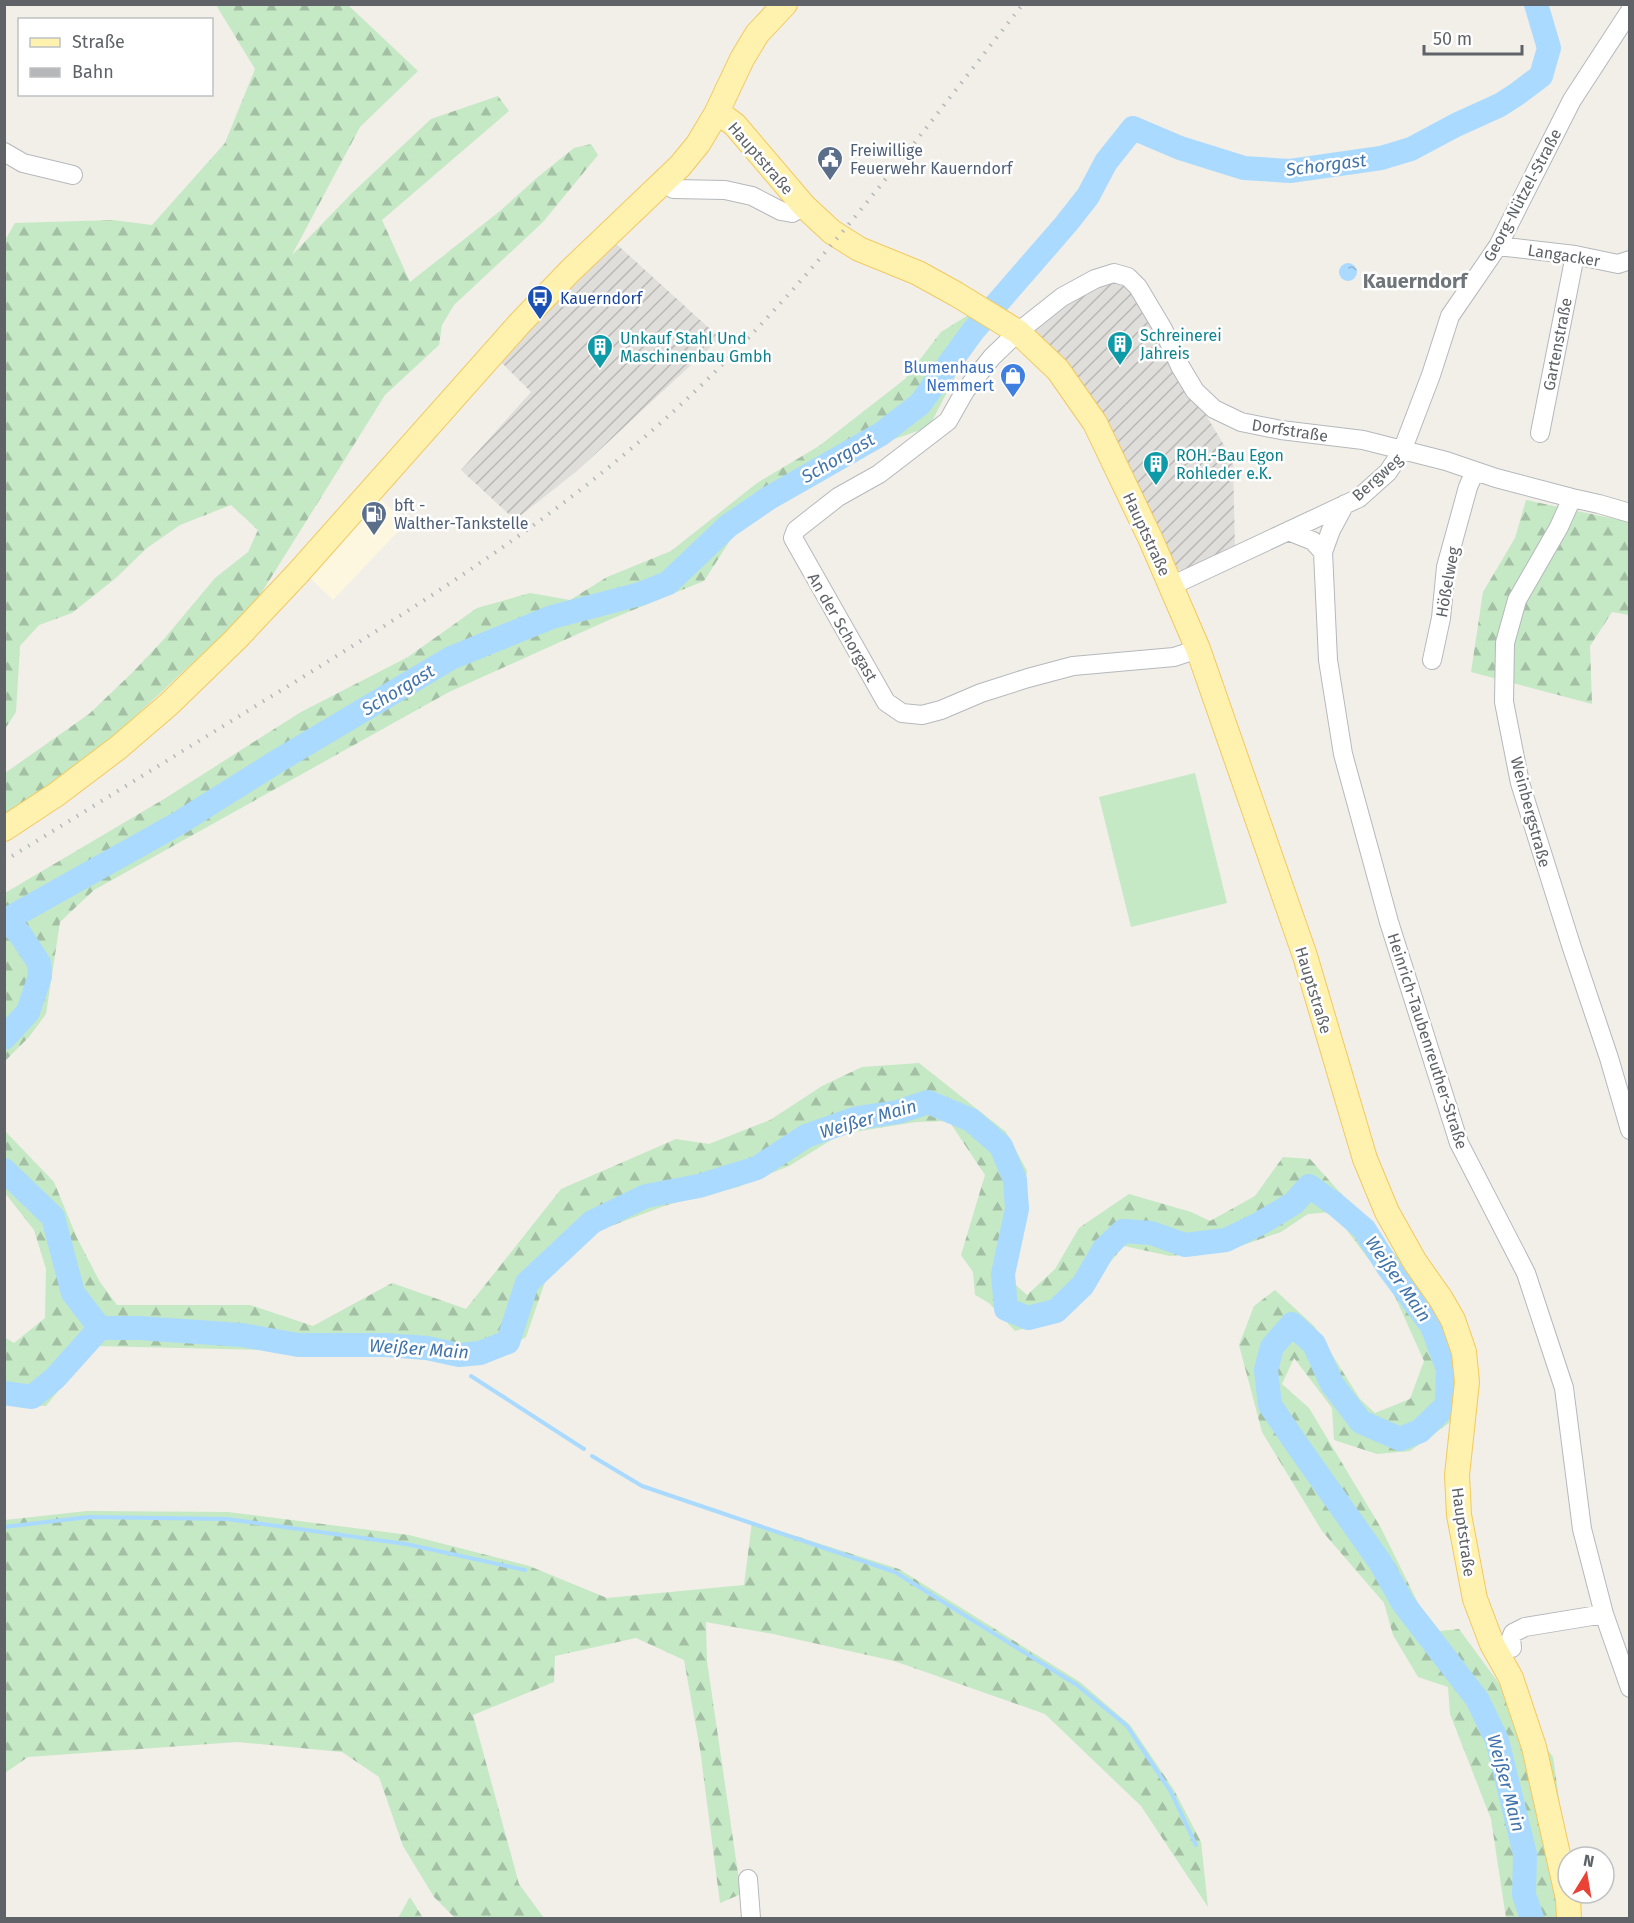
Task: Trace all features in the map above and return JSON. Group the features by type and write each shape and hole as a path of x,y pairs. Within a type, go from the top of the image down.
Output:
{"main road":[{"path":"4,829 57,794 119,747 169,704 236,639 298,573 520,322 570,270 665,182 698,144 757,34 785,4"},
{"name":"Hauptstraße","path":"716,114 735,125 815,218 838,237 859,249 918,273 1010,327 1058,370 1095,423 1198,649 1305,957 1365,1159 1387,1212 1415,1262 1453,1320 1464,1352 1467,1382 1457,1475 1459,1515 1474,1599 1492,1644 1511,1678 1534,1747 1568,1899 1569,1918"}],"street":[{"name":"Georg-Nützel-Straße","path":"1402,451 1431,375 1450,316 1498,246 1572,100 1629,11"},
{"path":"4,152 23,163 73,175"},
{"name":"Hauptstraße","path":"665,182 673,189 724,190 752,196 781,211 792,213 804,206"},
{"name":"Langacker","path":"1498,246 1575,255 1618,264 1629,260"},
{"name":"Gartenstraße","path":"1540,433 1575,255"},
{"name":"Dorfstraße","path":"1010,327 1095,279 1114,273 1128,278 1138,287 1195,391 1214,409 1241,422 1281,430 1363,440 1402,451"},
{"name":"An der Schorgast","path":"1010,327 993,357 965,391 948,422 879,474 838,497 796,530 793,538 886,702 902,713 922,715 941,710 981,693 1072,666 1174,657 1198,649"},
{"name":"Bergweg","path":"1171,586 1359,498 1388,472 1402,451 1446,461 1496,478 1629,513"},
{"name":"Hößelweg","path":"1432,660 1441,618 1446,567 1468,487 1475,471"},
{"name":"Weinbergstraße","path":"1572,498 1559,526 1517,600 1505,643 1504,702 1523,794 1609,1058 1629,1130"},
{"name":"Heinrich-Taubenreuther-Straße","path":"1345,504 1331,530 1323,552 1328,660 1343,754 1389,922 1459,1143 1526,1273 1564,1388 1582,1529 1604,1614 1629,1688"},
{"path":"1288,531 1313,541 1323,552"},
{"path":"1512,1648 1513,1633 1525,1627 1604,1614"},
{"path":"748,1879 751,1918"}],"shaded area":[{"path":"612,240 720,338 577,471 515,520 461,470 531,392 498,359"},
{"path":"1108,278 1133,288 1233,460 1235,549 1190,571 1179,570 1170,564 1025,331"},
{"path":"379,497 406,523 333,600 308,576"}],"green space":[{"path":"216,5 348,5 418,71 360,127 292,255 352,193 431,119 498,96 509,111 382,220 410,282 500,211 574,148 591,144 598,155 543,222 454,305 442,325 439,345 385,395 252,608 90,758 5,815 5,773 89,714 133,672 215,578 248,552 258,530 231,505 180,525 147,548 117,577 72,613 39,625 20,646 16,712 5,729 5,240 15,223 113,220 152,225 225,143 255,69"},
{"path":"978,309 994,321 977,334 929,427 872,447 821,482 795,490 740,525 704,581 611,619 449,692 94,890 60,922 46,1014 29,1037 5,1061 5,893 164,799 301,712 408,657 477,608 530,593 570,600 607,577 671,551 757,483 819,446 905,379 941,332"},
{"path":"1526,500 1629,522 1629,615 1612,612 1590,646 1592,704 1471,672 1483,592 1515,538"},
{"path":"1195,773 1227,903 1131,927 1099,797"},
{"path":"919,1063 1006,1132 1027,1171 1019,1234 1010,1280 1027,1295 1055,1269 1079,1228 1129,1194 1191,1212 1210,1221 1255,1196 1283,1157 1310,1159 1431,1294 1460,1357 1470,1408 1410,1451 1377,1454 1334,1440 1332,1408 1294,1358 1282,1384 1309,1408 1381,1528 1419,1605 1440,1631 1459,1629 1553,1757 1566,1845 1556,1845 1556,1905 1574,1905 1576,1918 1506,1918 1491,1819 1450,1714 1448,1687 1418,1677 1393,1635 1384,1603 1322,1531 1262,1432 1239,1345 1254,1306 1275,1290 1314,1326 1360,1399 1375,1413 1410,1399 1424,1361 1392,1290 1333,1212 1308,1214 1281,1232 1229,1250 1170,1256 1124,1246 1063,1317 1015,1331 989,1303 975,1295 973,1272 961,1255 985,1175 949,1121 916,1122 841,1134 789,1166 738,1187 667,1205 600,1230 546,1279 526,1337 480,1363 353,1352 95,1346 46,1406 5,1404 4,1337 14,1343 45,1318 46,1269 34,1230 5,1193 5,1131 54,1182 77,1238 100,1282 117,1305 250,1305 313,1326 392,1283 466,1309 561,1189 676,1139 709,1144 770,1120 822,1086 862,1067"},
{"path":"87,1511 228,1512 409,1535 529,1566 607,1598 744,1585 752,1522 899,1569 1080,1682 1130,1725 1174,1790 1201,1842 1208,1907 1141,1806 1045,1714 894,1661 773,1634 706,1622 707,1661 741,1894 720,1903 700,1749 684,1660 636,1638 555,1656 554,1682 473,1715 519,1884 544,1918 455,1918 434,1897 403,1846 379,1777 342,1752 237,1742 28,1757 5,1773 5,1520"},
{"path":"410,1897 423,1918 398,1918"}],"water":[{"path":"1344,263 1352,263 1357,268 1355,279 1344,281 1339,276 1339,268"}],"waterway":[{"name":"Schorgast","path":"4,921 179,823 276,762 451,658 552,617 640,594 668,583 728,526 769,498 881,434 920,404 973,331 1088,196 1106,162 1133,128 1180,148 1244,168 1290,171 1381,158 1411,149 1500,105 1541,76 1549,48 1536,4"},
{"name":"Schorgast","path":"4,1038 28,1012 40,976 39,963 20,934 6,920"},
{"name":"Weißer Main","path":"4,1393 32,1397 55,1378 100,1328 139,1328 242,1335 298,1345 385,1345 427,1348 459,1355 480,1353 508,1342 527,1283 592,1222 646,1196 699,1186 757,1168 806,1136 857,1118 898,1112 928,1102 971,1120 1001,1146 1015,1180 1017,1209 1003,1274 1006,1309 1028,1318 1056,1311 1083,1285 1104,1249 1123,1231 1151,1233 1185,1245 1226,1240 1294,1203 1309,1186 1364,1229 1388,1267 1432,1326 1448,1369 1447,1405 1420,1431 1400,1439 1361,1422 1332,1384 1314,1344 1292,1324 1272,1347 1266,1370 1270,1405 1380,1562 1403,1603 1477,1699 1497,1740 1525,1854 1524,1895 1532,1918"},
{"name":"Schorgast","path":"4,1170 53,1217 73,1293 100,1328"},
{"path":"471,1376 584,1449"},
{"path":"592,1456 642,1486 895,1572 1077,1685 1127,1726 1171,1792 1196,1845"},
{"path":"4,1527 89,1517 227,1519 406,1544 525,1570"}],"railway":[{"path":"4,861 437,592 527,530 614,463 656,427 757,329 849,224 1023,4"}],"place":[{"name":"Freiwillige Feuerwehr Kauerndorf","path":"830,182"},
{"name":"Kauerndorf","path":"540,321"},
{"name":"Schreinerei Jahreis","path":"1120,367"},
{"name":"Unkauf Stahl Und Maschinenbau Gmbh","path":"600,370"},
{"name":"Blumenhaus Nemmert","path":"1013,399"},
{"name":"ROH.-Bau Egon Rohleder e.K.","path":"1156,487"},
{"name":"bft - Walther-Tankstelle","path":"374,537"}],"district":[{"name":"Kauerndorf","path":"1415,281"}]}
